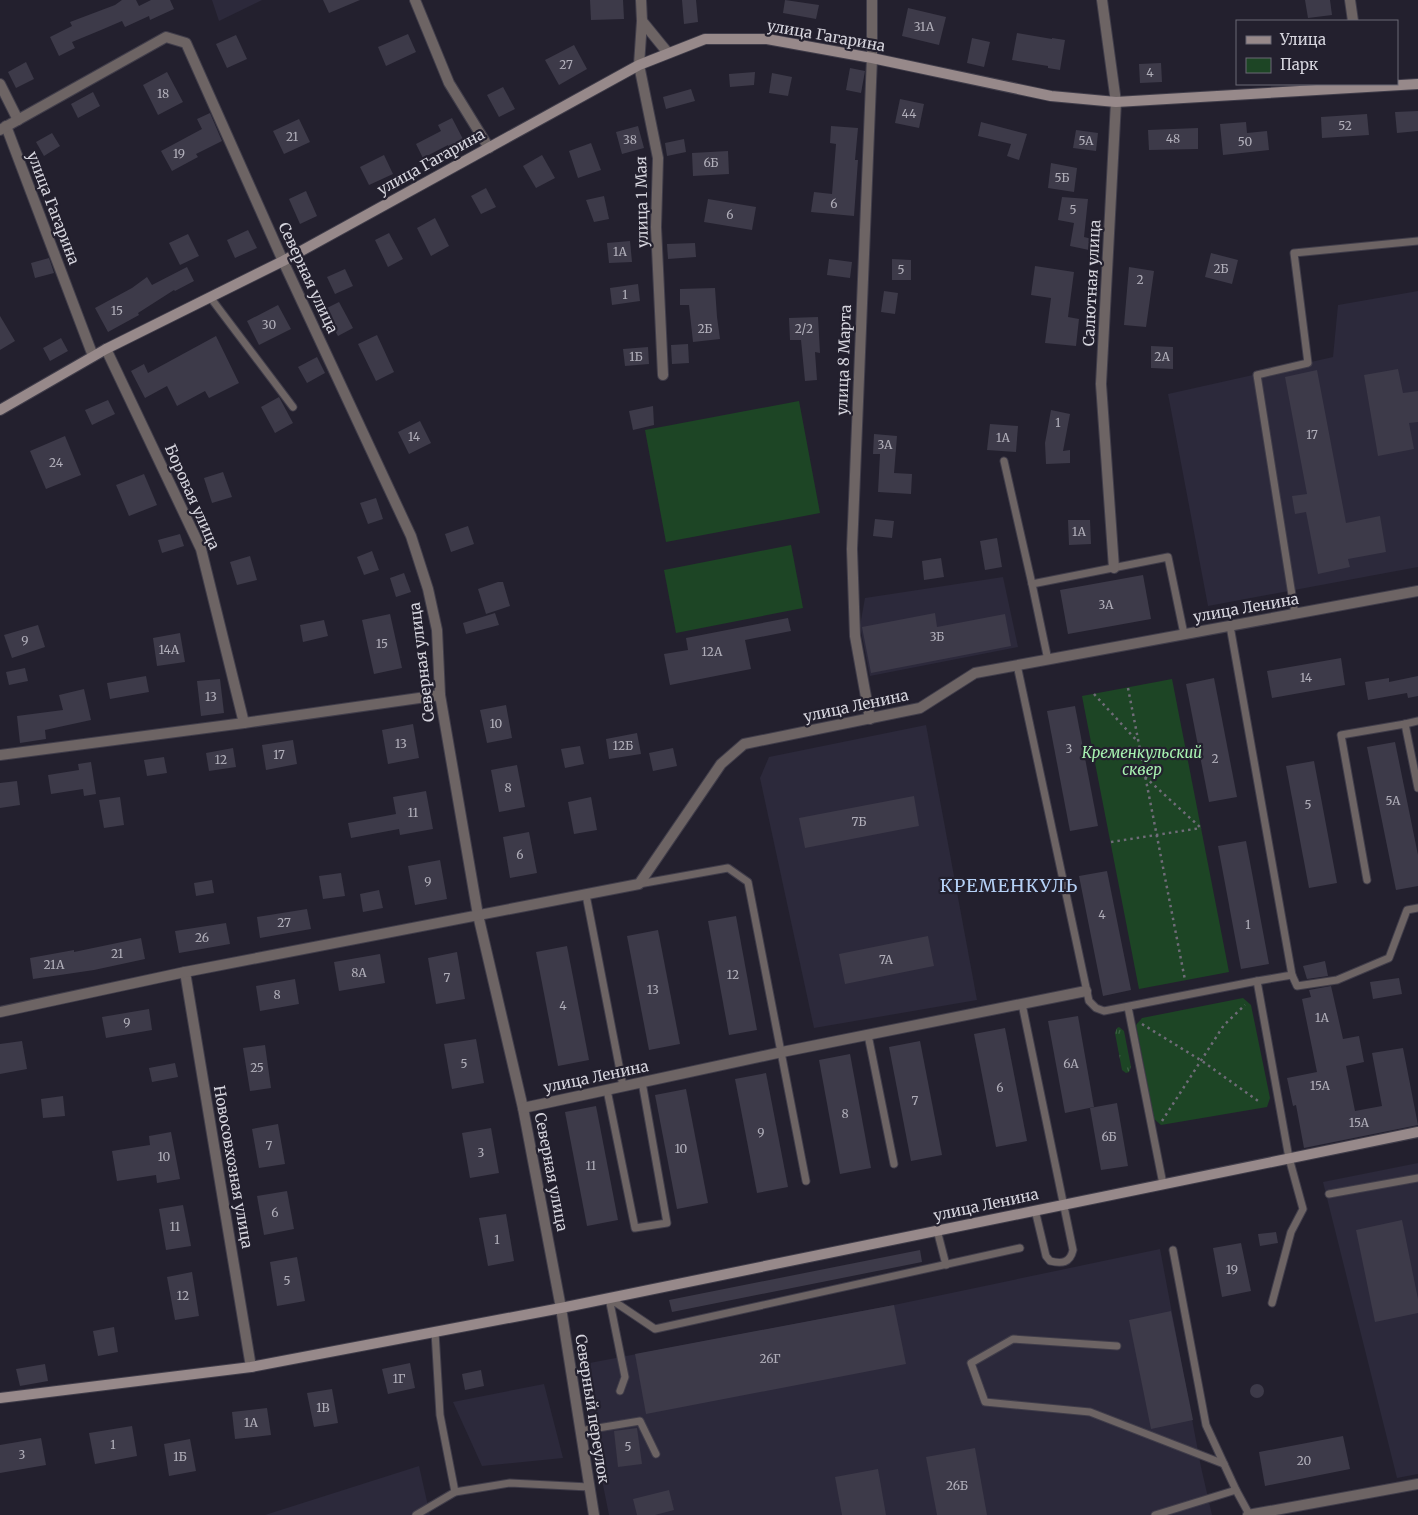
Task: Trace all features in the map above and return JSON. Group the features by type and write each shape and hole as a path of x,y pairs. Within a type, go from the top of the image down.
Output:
{"street":[{"path":"415,0 449,83 488,148"},
{"name":"улица 1 Мая","path":"641,0 642,20 639,65 658,158 656,227 663,375"},
{"name":"улица 8 Марта","path":"870,719 855,636 852,549 872,58 872,0"},
{"name":"Салютная улица","path":"1102,0 1116,102 1101,384 1114,568"},
{"path":"1350,0 1353,20"},
{"path":"642,20 668,53"},
{"name":"Северная улица","path":"18,120 166,37 186,43 283,261 412,536 428,589 436,630 440,695 478,915 523,1108 561,1308"},
{"name":"улица Гагарина","path":"0,410 106,349 283,261 639,65 705,39 767,39 872,58 1051,96 1116,102 1390,85"},
{"path":"0,84 18,120 3,128"},
{"name":"улица Гагарина","path":"1398,85 1418,84"},
{"name":"улица Гагарина","path":"3,128 93,356"},
{"name":"Боровая улица","path":"106,349 201,549 244,723"},
{"name":"улица Ленина","path":"639,884 721,764 744,744 920,708 975,673 1418,591"},
{"path":"0,754 244,723 440,695"},
{"path":"0,1012 185,972 639,884"},
{"name":"Новосовхозная улица","path":"185,972 251,1367"},
{"name":"улица Ленина","path":"523,1108 782,1052 1086,991"},
{"name":"улица Ленина","path":"561,1308 1418,1132"},
{"path":"0,1398 251,1367 561,1308"},
{"name":"Северный переулок","path":"561,1308 594,1515"},
{"path":"1248,1514 1418,1484"}],"lane":[{"path":"1295,614 1257,375 1308,363 1294,253 1418,241"},
{"path":"210,297 293,408"},
{"path":"1004,462 1048,660"},
{"path":"1032,584 1168,557 1184,634"},
{"path":"1230,626 1292,975 1297,986 1337,980 1389,958 1407,910 1418,908"},
{"path":"1017,665 1089,1001 1096,1008 1104,1011 1292,975"},
{"path":"1366,880 1341,735 1418,721"},
{"path":"1405,724 1418,788"},
{"path":"639,884 728,868 748,882 806,1181"},
{"path":"586,895 623,1086"},
{"path":"1257,981 1289,1158 1303,1209 1291,1232 1272,1303"},
{"path":"1022,1004 1073,1250 1067,1262 1058,1263 1050,1261 1046,1256 1035,1210"},
{"path":"1128,1007 1163,1184"},
{"path":"868,1035 894,1164"},
{"path":"607,1090 635,1228 667,1223 642,1082"},
{"path":"1329,1194 1418,1178"},
{"path":"937,1230 946,1265"},
{"path":"609,1298 655,1329 1020,1248"},
{"path":"1173,1250 1206,1425 1248,1514"},
{"path":"609,1298 625,1377 620,1391"},
{"path":"435,1332 440,1415 455,1492"},
{"path":"1117,1346 1013,1338 970,1363 985,1402 1090,1412 1224,1464"},
{"path":"580,1431 640,1421 656,1454"},
{"path":"416,1515 455,1492 510,1483 589,1487"},
{"path":"1155,1515 1236,1490"}],"path":[{"path":"1128,688 1185,980"},
{"path":"1094,694 1138,742"},
{"path":"1110,842 1201,828 1145,777"},
{"path":"1161,1122 1224,1025 1245,1005"},
{"path":"1142,1024 1202,1061 1261,1104"}],"shaded area":[{"path":"212,0 262,0 219,21"},
{"path":"1418,291 1418,567 1208,606 1168,394 1333,357 1338,305"},
{"path":"1003,577 1018,647 870,676 860,626 865,598"},
{"path":"926,725 977,1000 814,1028 760,778 769,757"},
{"path":"1418,1163 1418,1474 1397,1478 1323,1182"},
{"path":"1160,1249 1201,1467 1212,1515 609,1515 579,1365 894,1305"},
{"path":"544,1384 563,1458 482,1466 453,1402"},
{"path":"419,1466 430,1515 265,1515"}],"green space":[{"path":"799,401 820,513 666,542 645,430"},
{"path":"791,545 803,608 676,633 664,570"},
{"name":"Кременкульский сквер","path":"1172,679 1229,972 1139,989 1082,696"},
{"path":"1243,998 1251,1005 1270,1098 1267,1107 1161,1125 1154,1119 1136,1025 1142,1018"},
{"path":"1119,1027 1124,1031 1131,1067 1129,1072 1126,1073 1122,1070 1115,1033"}],"building":[{"path":"122,0 136,0 139,6 151,0 170,0 174,9 150,20 149,16 125,27 122,21 72,42 75,48 59,56 50,37 72,26 70,22 115,5"},
{"path":"323,0 360,0 329,13"},
{"path":"590,0 623,0 624,19 591,20"},
{"path":"682,0 696,0 698,22 684,24"},
{"path":"785,0 819,5 816,19 783,13"},
{"path":"1305,0 1330,0 1332,15 1308,18"},
{"path":"908,8 946,17 939,45 902,36"},
{"path":"1017,33 1065,40 1060,70 1012,60"},
{"path":"408,34 416,52 386,66 378,47"},
{"path":"236,35 247,59 227,68 216,44"},
{"path":"972,38 990,42 984,67 967,63"},
{"path":"574,45 587,69 559,85 545,60"},
{"path":"26,62 34,79 16,88 8,72"},
{"path":"1161,63 1162,82 1140,83 1139,64"},
{"path":"850,68 865,71 861,93 846,90"},
{"path":"167,72 183,102 158,115 143,85"},
{"path":"755,72 754,85 730,87 729,74"},
{"path":"772,73 792,77 788,96 769,93"},
{"path":"503,87 515,109 499,117 487,95"},
{"path":"691,89 695,101 666,109 663,97"},
{"path":"93,92 100,106 78,118 71,104"},
{"path":"900,99 924,104 919,128 895,123"},
{"path":"1418,111 1418,131 1397,133 1395,112"},
{"path":"210,113 222,141 196,154 198,157 172,171 161,151 202,129 197,119"},
{"path":"1367,114 1369,135 1322,138 1321,117"},
{"path":"452,118 464,141 449,148 448,145 423,158 416,144 441,131 438,125"},
{"path":"299,119 310,142 284,154 273,131"},
{"path":"981,122 1027,134 1019,160 1007,156 1011,144 978,136"},
{"path":"1246,122 1247,133 1267,131 1269,150 1223,155 1220,124"},
{"path":"638,126 644,148 622,154 616,132"},
{"path":"831,126 858,128 855,160 858,160 854,216 811,212 814,192 832,194 836,144 830,143"},
{"path":"1198,128 1198,149 1149,150 1148,130"},
{"path":"1076,130 1098,133 1096,151 1073,148"},
{"path":"52,133 60,146 44,156 36,142"},
{"path":"684,139 686,152 667,156 665,143"},
{"path":"591,143 601,170 578,178 569,151"},
{"path":"728,151 729,174 693,176 692,153"},
{"path":"384,155 393,174 369,185 360,167"},
{"path":"542,155 555,178 536,188 523,166"},
{"path":"1051,163 1077,168 1074,192 1048,188"},
{"path":"486,188 496,207 481,214 471,196"},
{"path":"306,191 317,216 300,224 289,199"},
{"path":"604,196 609,219 594,222 586,200"},
{"path":"1062,197 1088,199 1084,237 1092,239 1089,250 1070,246 1074,223 1058,220"},
{"path":"708,199 756,207 752,230 704,222"},
{"path":"435,218 449,246 431,256 417,228"},
{"path":"248,230 257,248 235,258 227,240"},
{"path":"389,233 403,259 388,267 375,240"},
{"path":"188,234 199,256 180,265 169,243"},
{"path":"630,241 632,262 609,263 607,243"},
{"path":"695,243 696,257 668,259 667,244"},
{"path":"1211,253 1238,260 1232,284 1205,277"},
{"path":"49,258 54,273 35,278 31,263"},
{"path":"829,259 852,262 850,278 827,275"},
{"path":"892,259 911,260 911,280 892,280"},
{"path":"1035,266 1074,272 1068,317 1079,319 1076,346 1045,343 1051,298 1031,295"},
{"path":"187,267 194,281 174,290 138,313 139,315 108,332 95,308 132,288 147,277 152,285"},
{"path":"1129,267 1154,271 1146,327 1124,325"},
{"path":"345,269 353,286 335,294 327,277"},
{"path":"638,284 640,301 612,305 610,288"},
{"path":"715,288 720,339 693,342 689,305 680,305 680,289"},
{"path":"884,291 898,293 895,314 881,312"},
{"path":"339,302 353,328 338,336 323,310"},
{"path":"278,305 291,329 259,345 247,321"},
{"path":"0,316 15,341 0,350"},
{"path":"818,317 820,353 815,352 817,380 805,381 801,340 790,340 789,318"},
{"path":"377,335 394,372 376,381 358,344"},
{"path":"216,336 239,383 209,398 205,391 177,406 167,386 145,398 131,371 144,364 148,373"},
{"path":"61,338 68,351 50,361 43,348"},
{"path":"688,344 689,363 672,364 671,345"},
{"path":"1151,346 1173,347 1173,369 1151,368"},
{"path":"648,347 649,364 625,366 623,349"},
{"path":"317,357 325,373 307,383 298,367"},
{"path":"1398,369 1403,393 1418,391 1418,422 1409,423 1414,449 1378,456 1364,375"},
{"path":"1317,370 1346,523 1380,516 1386,552 1348,559 1350,567 1318,574 1306,512 1295,514 1292,496 1307,494 1285,377"},
{"path":"279,397 293,423 275,433 261,407"},
{"path":"108,400 115,414 92,425 85,410"},
{"path":"653,406 654,425 633,430 629,411"},
{"path":"1051,410 1070,414 1063,451 1070,450 1070,463 1046,464 1045,443"},
{"path":"420,421 431,443 409,454 398,432"},
{"path":"990,424 1018,426 1016,452 987,450"},
{"path":"874,434 897,436 894,473 912,474 911,494 878,492 880,454 873,454"},
{"path":"65,436 81,475 46,489 30,451"},
{"path":"223,472 232,497 212,503 204,478"},
{"path":"144,474 157,505 129,516 116,485"},
{"path":"376,498 383,519 368,524 360,503"},
{"path":"875,519 894,521 892,538 873,536"},
{"path":"1068,520 1090,520 1091,544 1069,545"},
{"path":"468,526 474,544 451,552 445,534"},
{"path":"180,534 184,546 162,553 158,540"},
{"path":"997,538 1002,567 985,570 980,541"},
{"path":"372,551 379,570 364,575 357,557"},
{"path":"250,556 257,580 237,585 230,562"},
{"path":"941,558 944,577 924,580 922,561"},
{"path":"404,573 411,592 396,597 390,578"},
{"path":"1143,575 1151,619 1068,634 1060,590"},
{"path":"503,582 510,606 486,614 478,589"},
{"path":"495,613 499,625 466,634 463,623"},
{"path":"935,613 937,627 1005,614 1011,646 871,673 862,627"},
{"path":"390,614 402,668 374,674 362,620"},
{"path":"788,618 791,631 745,640 751,669 670,685 664,654 688,650 686,638"},
{"path":"324,620 328,636 303,642 300,625"},
{"path":"38,625 45,647 12,658 4,635"},
{"path":"180,633 185,662 157,666 153,638"},
{"path":"1341,658 1345,685 1272,698 1267,671"},
{"path":"25,668 28,681 9,685 6,672"},
{"path":"146,676 149,692 110,699 107,683"},
{"path":"1418,676 1418,696 1408,698 1407,693 1368,700 1365,682 1389,678 1389,682"},
{"path":"1214,678 1237,797 1209,802 1186,684"},
{"path":"220,679 224,713 201,716 197,681"},
{"path":"84,689 91,720 45,730 46,739 20,743 17,716 63,710 59,695"},
{"path":"506,705 512,738 487,743 480,710"},
{"path":"1075,706 1098,826 1070,831 1047,711"},
{"path":"413,724 419,758 388,764 382,730"},
{"path":"637,733 641,754 609,759 606,739"},
{"path":"293,740 297,764 266,770 262,745"},
{"path":"1395,742 1418,855 1418,886 1396,890 1367,747"},
{"path":"580,746 584,764 565,768 561,749"},
{"path":"233,748 236,767 209,771 206,753"},
{"path":"673,748 677,766 653,771 649,753"},
{"path":"164,757 167,773 147,776 144,760"},
{"path":"1314,761 1337,883 1309,888 1286,766"},
{"path":"91,762 96,794 84,796 83,789 51,794 48,775 79,770 78,764"},
{"path":"517,765 525,807 499,812 491,770"},
{"path":"17,781 20,805 0,808 0,783"},
{"path":"426,791 433,829 400,835 399,829 351,838 348,823 396,814 393,797"},
{"path":"914,796 919,826 805,848 799,818"},
{"path":"120,797 124,825 104,828 99,800"},
{"path":"591,797 597,830 574,834 568,802"},
{"path":"529,832 537,873 510,878 503,837"},
{"path":"1246,841 1269,964 1241,969 1218,846"},
{"path":"440,860 447,899 415,905 408,866"},
{"path":"1107,871 1131,990 1103,996 1079,876"},
{"path":"341,873 345,896 323,899 319,876"},
{"path":"212,880 214,893 196,896 194,883"},
{"path":"379,890 383,908 363,912 360,894"},
{"path":"307,909 311,929 260,938 257,917"},
{"path":"736,916 757,1030 729,1035 708,921"},
{"path":"226,923 230,944 179,953 175,931"},
{"path":"658,930 680,1044 649,1050 627,936"},
{"path":"928,936 934,966 845,984 839,954"},
{"path":"141,938 145,959 94,970 33,979 30,958 74,950 74,952"},
{"path":"567,946 589,1060 558,1066 536,952"},
{"path":"457,952 465,999 436,1004 428,958"},
{"path":"380,954 385,983 339,991 334,962"},
{"path":"1325,961 1328,976 1307,979 1303,966"},
{"path":"1399,978 1402,994 1373,999 1370,982"},
{"path":"295,979 299,1004 260,1011 256,986"},
{"path":"1331,986 1343,1039 1359,1036 1364,1062 1346,1066 1355,1111 1382,1106 1372,1053 1403,1048 1418,1125 1304,1148 1296,1105 1293,1106 1287,1078 1317,1072 1302,999 1311,997 1309,990"},
{"path":"149,1009 152,1030 106,1038 102,1017"},
{"path":"1078,1016 1094,1107 1065,1113 1048,1021"},
{"path":"1005,1028 1027,1141 996,1147 974,1034"},
{"path":"476,1039 484,1083 452,1089 444,1044"},
{"path":"22,1041 27,1069 0,1074 0,1044"},
{"path":"920,1041 942,1155 911,1161 889,1047"},
{"path":"265,1045 271,1088 250,1091 243,1048"},
{"path":"850,1054 871,1168 840,1174 819,1060"},
{"path":"175,1063 178,1077 152,1082 149,1068"},
{"path":"766,1073 788,1187 757,1193 735,1079"},
{"path":"686,1089 708,1203 677,1209 655,1095"},
{"path":"63,1096 65,1116 43,1118 41,1099"},
{"path":"1117,1103 1128,1166 1101,1170 1090,1108"},
{"path":"596,1106 618,1220 587,1226 565,1112"},
{"path":"278,1124 285,1164 259,1168 252,1129"},
{"path":"491,1128 499,1173 470,1178 462,1133"},
{"path":"171,1132 180,1179 157,1183 156,1175 117,1181 112,1151 150,1145 149,1136"},
{"path":"287,1191 294,1229 264,1235 257,1196"},
{"path":"183,1205 191,1246 166,1250 159,1209"},
{"path":"506,1214 514,1261 488,1266 479,1218"},
{"path":"1402,1220 1418,1299 1418,1313 1375,1322 1356,1230"},
{"path":"1276,1232 1278,1243 1260,1246 1258,1234"},
{"path":"1241,1243 1251,1291 1222,1297 1213,1248"},
{"path":"920,1250 922,1262 672,1312 669,1300"},
{"path":"297,1257 305,1301 277,1306 270,1262"},
{"path":"192,1272 199,1316 175,1320 167,1277"},
{"path":"894,1305 906,1364 646,1414 635,1354"},
{"path":"1171,1311 1193,1420 1151,1429 1129,1320"},
{"path":"114,1327 118,1352 98,1356 93,1331"},
{"path":"410,1363 415,1388 388,1394 382,1369"},
{"path":"45,1364 48,1381 20,1386 16,1369"},
{"path":"481,1370 484,1386 465,1390 462,1374"},
{"path":"1257,1384 1262,1386 1264,1391 1262,1396 1257,1398 1252,1396 1250,1391 1252,1386"},
{"path":"332,1389 338,1423 314,1427 307,1393"},
{"path":"267,1408 271,1435 235,1439 232,1412"},
{"path":"132,1426 137,1456 95,1464 89,1433"},
{"path":"637,1428 642,1464 618,1467 614,1431"},
{"path":"1343,1436 1350,1469 1265,1486 1259,1452"},
{"path":"41,1438 46,1465 0,1473 0,1445"},
{"path":"190,1439 196,1471 169,1476 164,1444"},
{"path":"975,1448 987,1515 937,1515 926,1457"},
{"path":"878,1469 886,1515 842,1515 835,1477"},
{"path":"669,1490 674,1510 655,1515 637,1515 633,1499"}],"district":[{"name":"КРЕМЕНКУЛЬ","path":"1009,886"}]}
